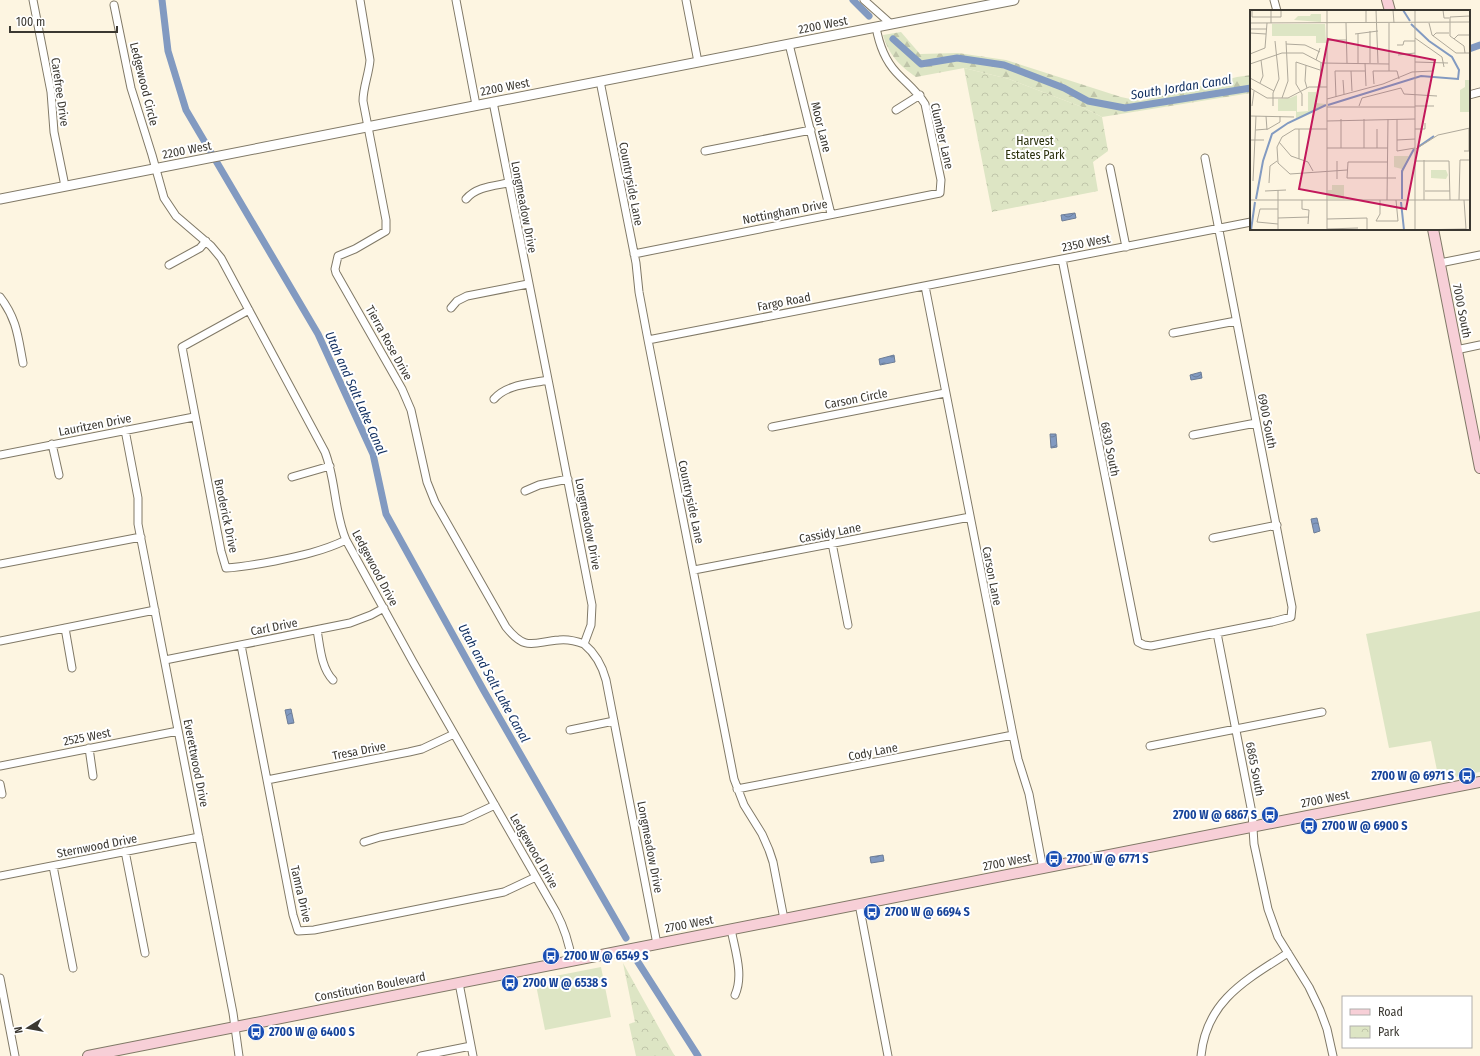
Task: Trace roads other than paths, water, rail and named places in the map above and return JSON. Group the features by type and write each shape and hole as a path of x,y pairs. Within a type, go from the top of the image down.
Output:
{"main road":[{"path":"1388,0 1390,10"},
{"name":"7000 South","path":"1433,230 1480,468"},
{"name":"2700 West","path":"657,944 1480,782"},
{"name":"Constitution Boulevard","path":"88,1056 657,944"}],"street":[{"name":"Carefree Drive","path":"33,0 51,92 55,139 65,186"},
{"name":"Tierra Rose Drive","path":"360,0 370,60 363,97 367,127 386,220 386,231 355,250 338,256 335,269 336,274 402,389 411,410 427,482 434,502 506,627 514,637 524,643 539,644 564,640 584,644"},
{"path":"456,0 476,105"},
{"path":"686,0 698,62"},
{"path":"864,0 891,24"},
{"name":"2200 West","path":"0,199 600,82 997,2 1014,0"},
{"path":"1274,0 1276,10"},
{"name":"Ledgewood Circle","path":"114,5 131,88 155,168"},
{"name":"Clumber Lane","path":"876,27 881,48 890,66 920,95 924,104 941,180 940,193"},
{"name":"Moor Lane","path":"789,44 831,214"},
{"name":"Countryside Lane","path":"600,82 634,254 638,292 737,789 744,805 762,834 769,850 773,862 784,919"},
{"path":"1470,95 1480,92"},
{"path":"896,110 920,95"},
{"name":"Longmeadow Drive","path":"493,102 592,605 591,625 584,644 598,658 603,668 657,944"},
{"path":"705,151 811,130"},
{"name":"6900 South","path":"1205,158 1291,602 1291,617 1283,620 1217,633"},
{"name":"Ledgewood Drive","path":"155,168 164,198 169,208 176,216 216,250 221,258 325,452 330,466 342,529 346,540 454,734 564,926 572,961"},
{"path":"1110,168 1126,247"},
{"path":"466,199 471,193 478,189 508,183"},
{"name":"Nottingham Drive","path":"634,254 940,193"},
{"name":"2350 West","path":"925,286 1250,222"},
{"path":"169,265 200,248 206,241"},
{"path":"1440,263 1480,255"},
{"name":"6830 South","path":"1062,259 1138,642 1151,646 1217,633"},
{"path":"451,308 457,301 467,296 528,284"},
{"name":"Fargo Road","path":"648,340 925,286"},
{"name":"Carson Lane","path":"925,286 1013,735 1018,759 1029,794 1043,869"},
{"path":"0,297 9,308 14,322 23,363"},
{"name":"Broderick Drive","path":"248,310 182,347 194,417 221,551 226,568 243,567 306,555 325,550 346,540"},
{"path":"1173,333 1236,321"},
{"path":"1456,350 1480,345"},
{"path":"494,399 500,392 508,388 548,380"},
{"name":"Carson Circle","path":"772,427 945,392"},
{"name":"Lauritzen Drive","path":"0,455 194,417"},
{"path":"1193,435 1256,423"},
{"name":"Everettwood Drive","path":"125,430 139,502 138,524 199,837 235,1027 239,1056"},
{"path":"52,444 59,475"},
{"path":"292,477 330,466"},
{"path":"525,490 539,485 568,479"},
{"name":"Cassidy Lane","path":"694,570 970,517"},
{"path":"1213,538 1277,525"},
{"path":"0,564 141,537"},
{"path":"832,544 848,624"},
{"name":"Carl Drive","path":"165,660 357,621 384,608"},
{"path":"0,641 155,610"},
{"path":"65,628 72,668"},
{"path":"317,630 326,672 333,680"},
{"name":"6865 South","path":"1217,633 1252,813 1254,844 1268,909 1276,930 1309,987 1320,1010 1327,1029 1333,1056"},
{"name":"Tamra Drive","path":"241,645 266,780 293,915 298,931 314,930 504,892 536,877"},
{"path":"1150,746 1322,712"},
{"path":"570,730 614,721"},
{"name":"2525 West","path":"0,766 178,731"},
{"name":"Tresa Drive","path":"266,780 422,749 454,734"},
{"name":"Cody Lane","path":"737,789 1013,735"},
{"path":"89,748 94,776"},
{"path":"0,784 2,794"},
{"path":"364,842 380,837 463,820 495,805"},
{"name":"Sternwood Drive","path":"0,876 199,837"},
{"path":"125,851 145,953"},
{"path":"53,866 73,968"},
{"path":"859,904 888,1056"},
{"path":"731,929 740,978 739,987 735,995"},
{"path":"1201,1056 1204,1036 1210,1021 1226,997 1248,978 1288,953"},
{"path":"0,978 15,1056"},
{"path":"459,983 473,1056"},
{"path":"421,1056 471,1046"}],"water":[{"path":"1075,213 1076,218 1062,221 1061,215"},
{"path":"894,355 895,362 880,365 879,359"},
{"path":"1201,372 1202,378 1191,380 1190,375"},
{"path":"1050,434 1056,434 1057,447 1051,448"},
{"path":"1317,518 1320,531 1314,533 1311,519"},
{"path":"291,709 294,723 288,724 285,710"},
{"path":"883,855 884,861 871,863 870,857"}],"waterway":[{"name":"Utah and Salt Lake Canal","path":"162,0 168,51 186,110 318,334 373,454 386,514 484,691 626,938"},
{"name":"South Jordan Canal","path":"853,0 869,16"},
{"name":"South Jordan Canal","path":"893,39 921,64 957,58 1004,65 1064,88 1088,101 1125,108 1250,88"},
{"name":"South Jordan Canal","path":"1470,49 1480,45"},
{"name":"Utah and Salt Lake Canal","path":"636,959 698,1056"}],"place":[{"name":"2700 W @ 6971 S","path":"1467,776"},
{"name":"2700 W @ 6867 S","path":"1270,815"},
{"name":"2700 W @ 6900 S","path":"1309,826"},
{"name":"2700 W @ 6771 S","path":"1054,859"},
{"name":"2700 W @ 6694 S","path":"872,912"},
{"name":"2700 W @ 6549 S","path":"551,956"},
{"name":"2700 W @ 6538 S","path":"510,983"},
{"name":"2700 W @ 6400 S","path":"256,1032"}],"park label":[{"name":"Harvest Estates Park","path":"1035,148"}]}
